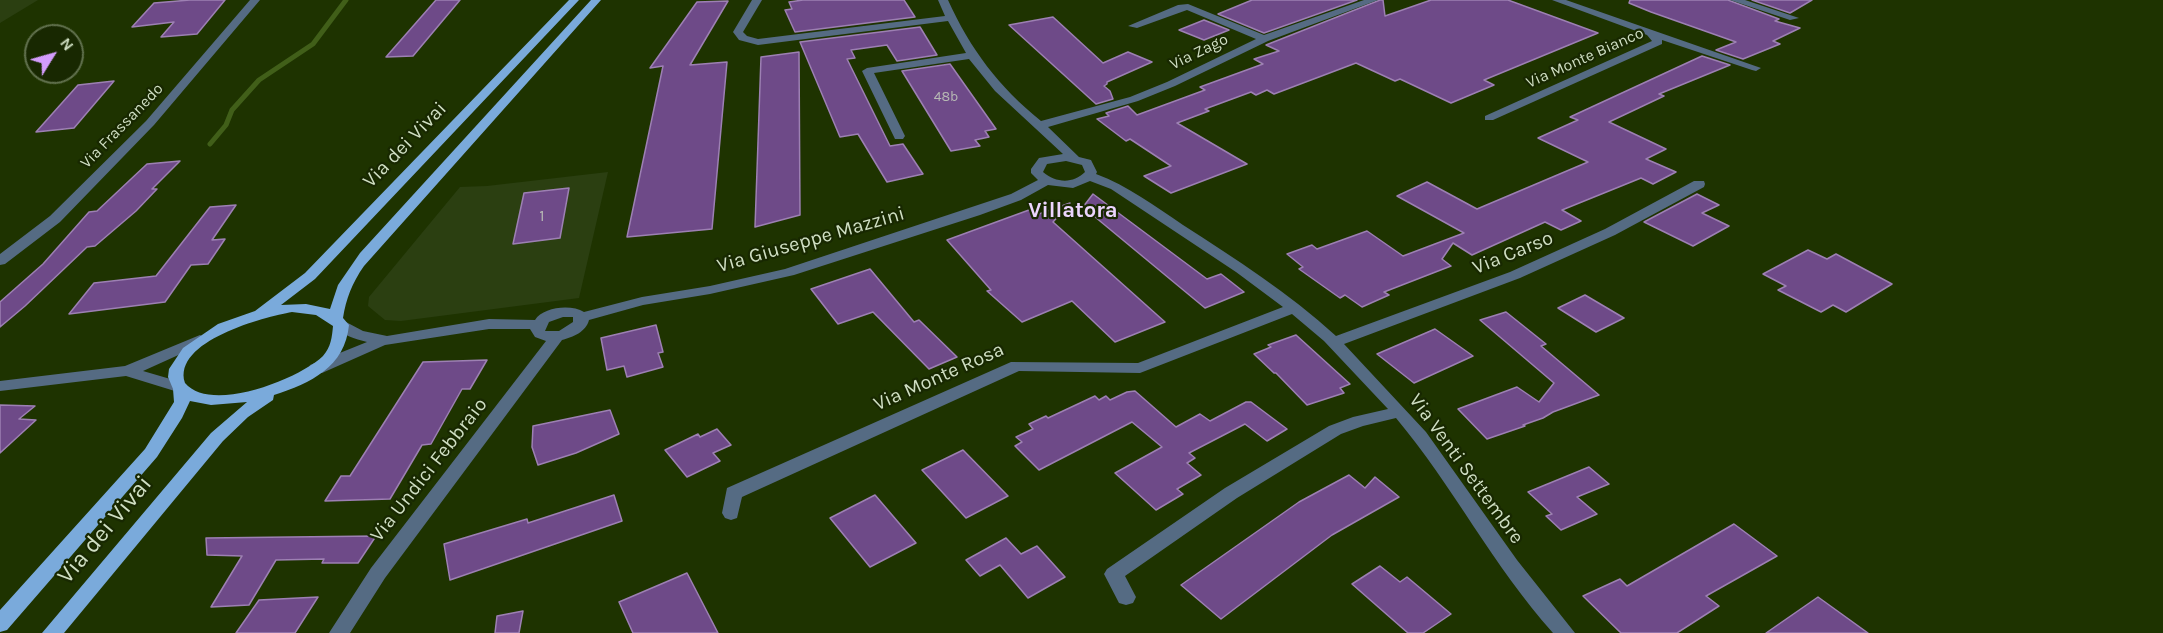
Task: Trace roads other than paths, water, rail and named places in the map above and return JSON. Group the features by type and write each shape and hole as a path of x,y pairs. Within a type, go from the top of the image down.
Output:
{"main road":[{"name":"Via dei Vivai","path":"0,624 151,453 182,402 175,380 179,363 194,346 205,337 232,323 261,313 310,276 574,0"},
{"path":"179,388 188,395 212,400 243,398 277,389 316,369 327,360 341,341 337,301 347,279 596,0"},
{"path":"261,313 318,310 339,322"},
{"name":"Via dei Vivai","path":"52,633 217,436 242,412 277,389"}],"street":[{"name":"Via Frassanedo","path":"0,261 55,219 150,123 255,0"},
{"path":"757,0 738,32 743,38 758,42 950,18"},
{"path":"943,0 950,18 973,55 1006,97 1060,143 1074,158"},
{"name":"Via Zago","path":"1038,126 1134,99 1171,84 1264,39 1373,0"},
{"name":"Via Monte Bianco","path":"1489,118 1658,42 1651,33 1557,0"},
{"path":"1735,0 1794,18"},
{"path":"1133,26 1181,7 1188,7 1264,39"},
{"path":"1651,33 1756,68"},
{"path":"899,136 867,71 973,55"},
{"path":"1038,126 1048,150 1037,173 1046,181 1070,184 1088,176 1090,167 1081,160 1058,157 1043,161"},
{"name":"Via Venti Settembre","path":"1088,176 1116,186 1293,308 1334,342 1428,447 1500,552 1548,615 1565,633"},
{"name":"Via Giuseppe Mazzini","path":"580,317 789,272 986,208 1016,197 1046,181"},
{"name":"Via Carso","path":"1334,342 1515,275 1610,232 1699,184"},
{"name":"Via Monte Rosa","path":"731,513 733,493 1017,366 1140,368 1293,308"},
{"path":"316,369 382,341 489,324 538,325 551,315 561,312 577,313 581,323 576,329 556,337 540,334 537,330 538,325"},
{"path":"339,322 358,335 382,341"},
{"path":"0,386 128,370 179,351 205,337"},
{"name":"Via Undici Febbraio","path":"339,633 378,573 437,499 556,337"},
{"path":"128,370 179,388"},
{"path":"1125,597 1114,574 1231,494 1335,430 1359,421 1399,412"}],"waterway":[{"path":"210,144 226,125 232,110 259,80 313,44 346,0"}],"district":[{"name":"Villatora","path":"1073,211"}]}
